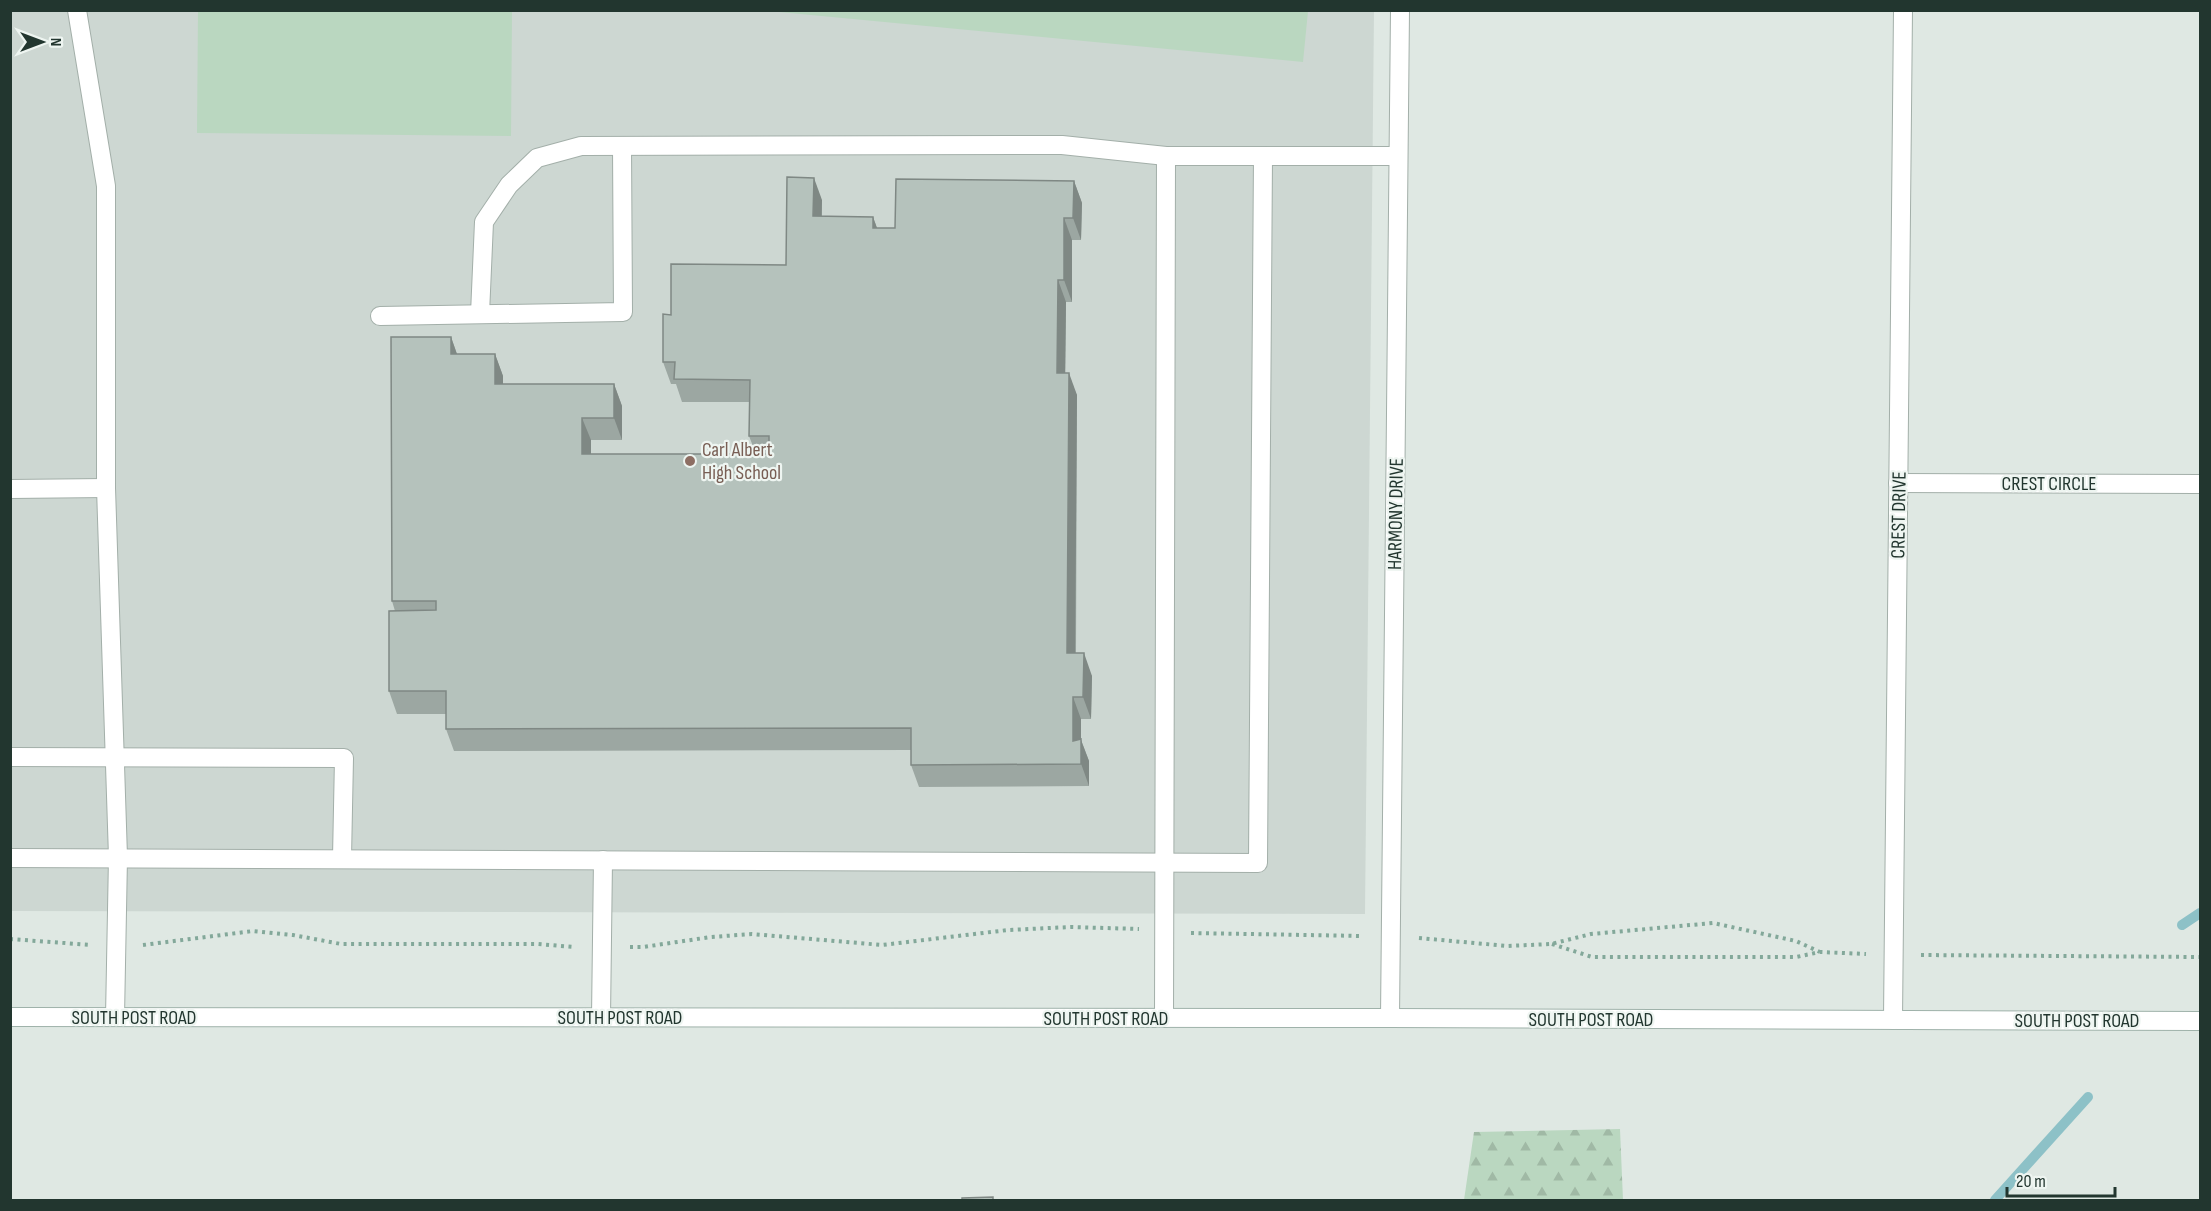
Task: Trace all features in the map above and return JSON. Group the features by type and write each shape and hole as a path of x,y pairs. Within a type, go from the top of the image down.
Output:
{"street":[{"path":"77,10 106,186 106,488 118,857 115,1017"},
{"name":"HARMONY DRIVE","path":"1390,1018 1400,10"},
{"name":"CREST DRIVE","path":"1893,1020 1903,10"},
{"path":"480,314 484,222 509,185 537,158 581,146 1062,145 1166,156 1398,156"},
{"path":"380,316 623,312 622,146"},
{"path":"1164,1018 1166,156"},
{"path":"10,858 1258,863 1263,156"},
{"name":"CREST CIRCLE","path":"1898,483 2200,484"},
{"path":"10,489 106,488"},
{"path":"10,757 344,758 342,858"},
{"path":"601,1017 603,860"},
{"name":"SOUTH POST ROAD","path":"10,1017 2200,1021"}],"path":[{"path":"10,939 117,948 253,931 293,935 341,944 538,944 562,947 643,947 689,939 752,934 882,945 928,938 1029,929 1115,927 1209,934 1337,934 1507,946 1551,944 1591,934 1713,923 1796,941 1820,952"},
{"path":"1551,944 1592,957 1796,957 1820,952 1894,956 2200,955"}],"shaded area":[{"name":"Carl Albert High School","path":"10,11 1374,11 1365,914 11,911"}],"green space":[{"path":"198,11 512,11 511,136 197,133"},
{"path":"769,11 1308,11 1303,62"},
{"path":"1620,1129 1623,1200 1464,1200 1474,1132"}],"building":[{"path":"787,177 814,178 813,216 873,217 873,228 895,228 896,179 1074,181 1073,218 1064,218 1064,280 1058,280 1057,373 1069,373 1067,653 1084,653 1083,697 1073,697 1073,741 1081,739 1081,764 911,765 911,728 446,729 446,691 389,691 389,611 436,610 436,601 392,601 391,337 451,337 451,354 495,354 495,384 614,384 614,418 582,418 582,454 769,454 769,436 749,436 750,380 674,379 675,362 663,362 663,314 671,315 671,264 786,265"},
{"path":"993,1197 993,1200 962,1200 962,1198"}],"waterway":[{"path":"2182,925 2200,913"},
{"path":"1995,1200 2088,1097"}],"place":[{"name":"Carl Albert High School","path":"690,461"}]}
